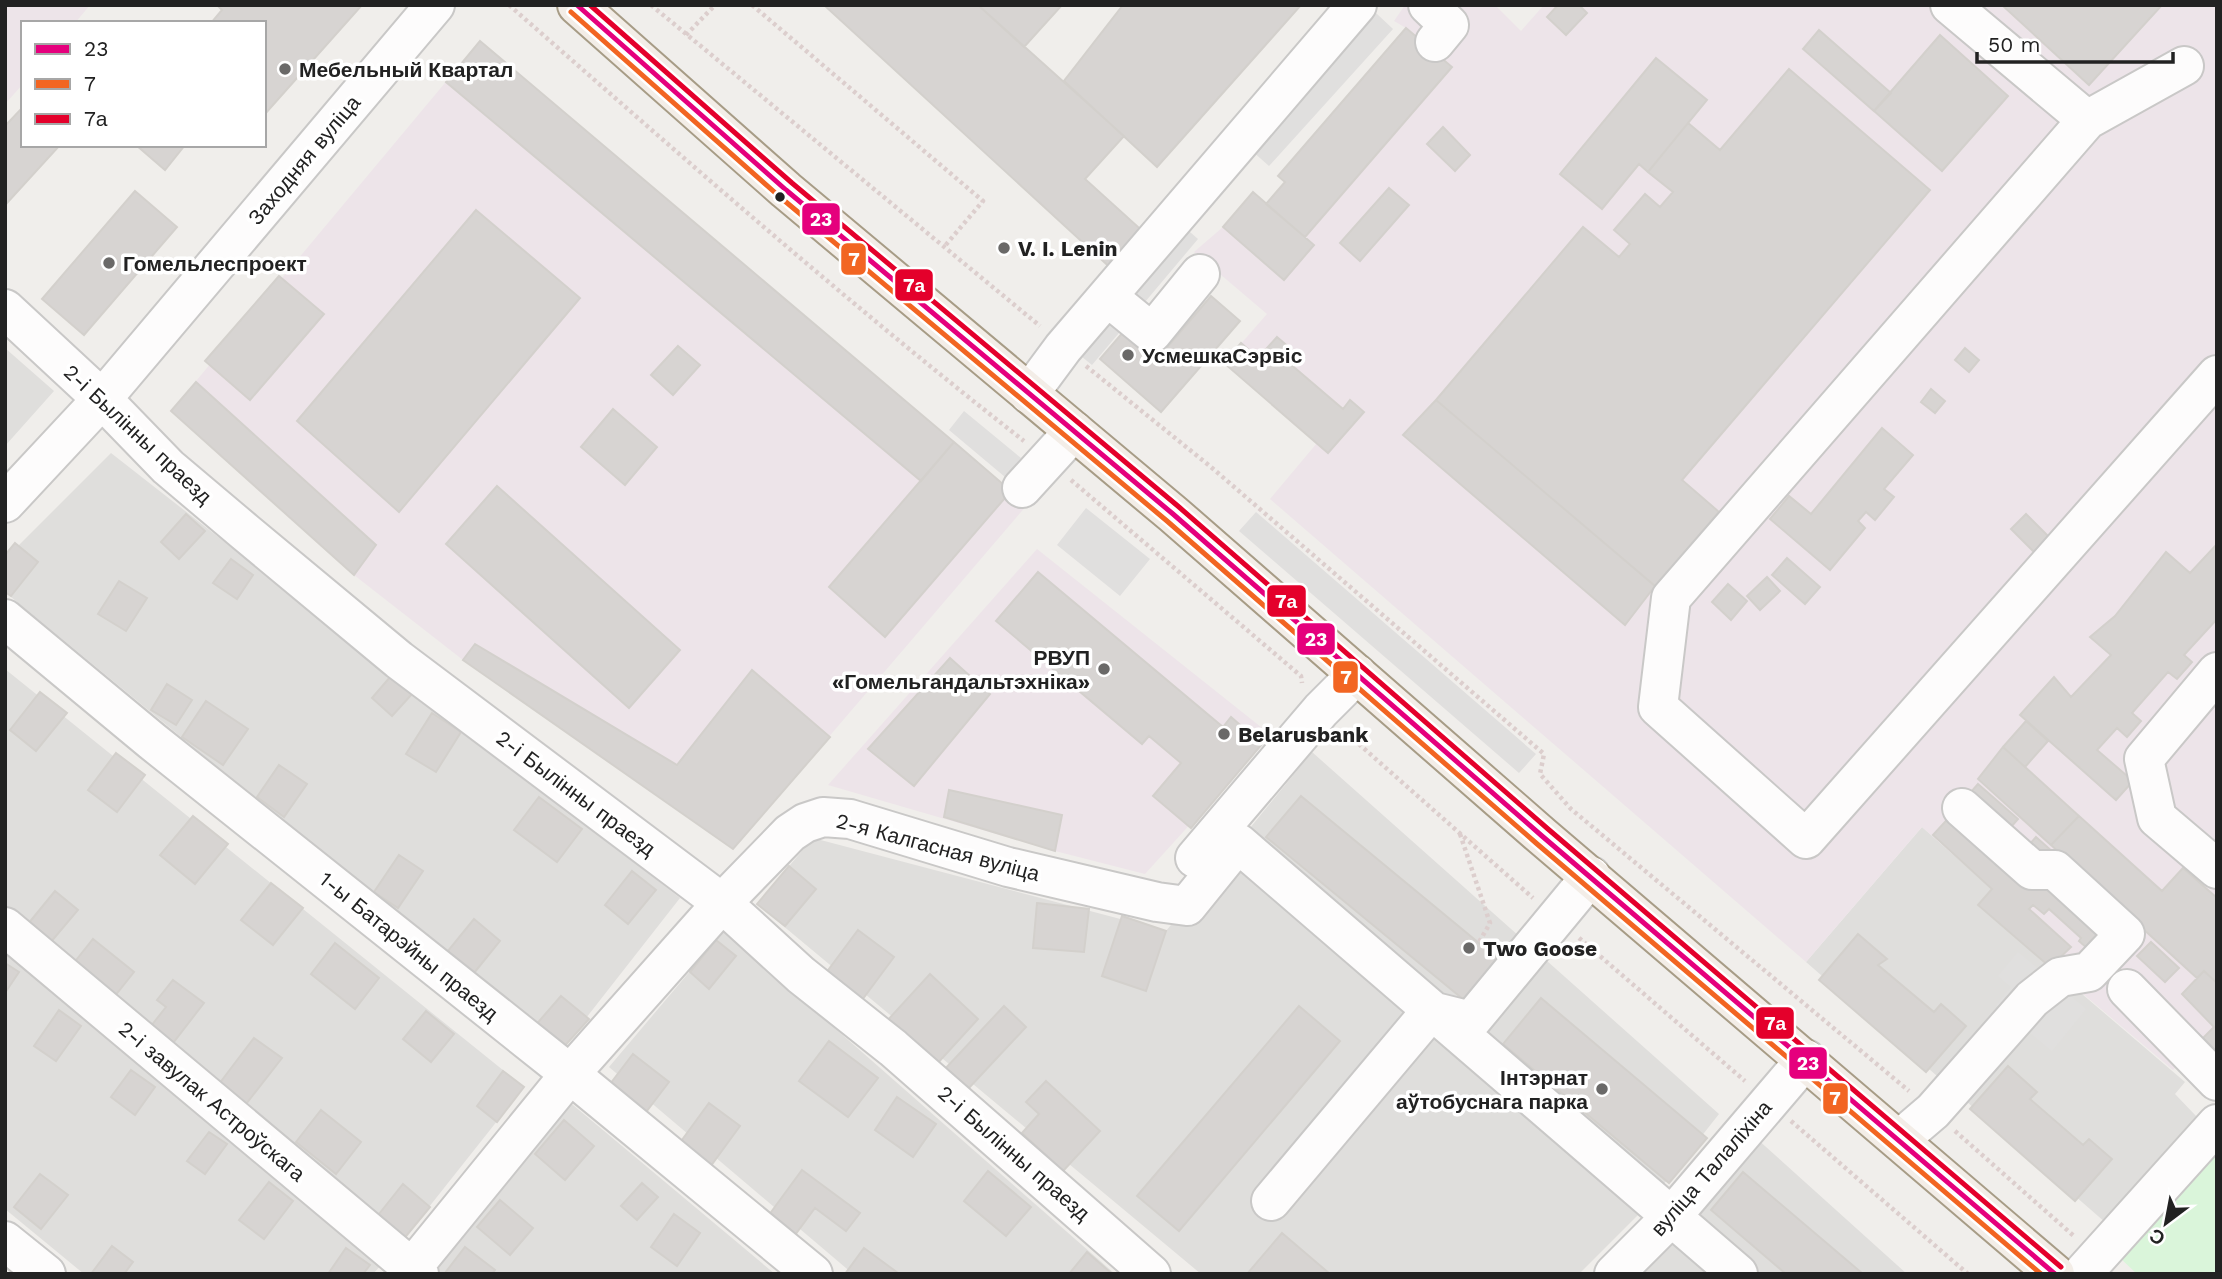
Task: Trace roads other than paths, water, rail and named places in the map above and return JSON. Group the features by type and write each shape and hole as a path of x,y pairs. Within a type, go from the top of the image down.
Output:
{"main road":[{"path":"577,5 786,190 1074,431 2055,1274"}],"street":[{"name":"Заходняя вуліца","path":"5,503 102,399 435,5"},
{"path":"1029,394 1063,348 1357,5"},
{"path":"1950,5 2087,120"},
{"path":"2184,66 2087,120 1671,598 1658,708 1806,839 2217,375"},
{"path":"1108,297 1152,333 1200,274"},
{"name":"2-і Былінны праезд","path":"5,309 102,399 168,467 399,660 722,903 801,975 893,1048 1151,1274"},
{"path":"1022,488 1074,431"},
{"name":"1-ы Батарэйны праезд","path":"5,620 152,741 570,1074 813,1274"},
{"path":"2217,672 2144,759 2157,818 2217,869"},
{"path":"1157,902 1321,710 1357,674"},
{"path":"1899,1140 1933,1111 2032,999 2060,977 2089,972 2125,934 2055,870 2032,870 1962,808"},
{"name":"2-я Калгасная вуліца","path":"413,1272 570,1074 722,903 790,833 805,823 823,817 850,819 1008,867 1157,902 1187,906 1238,843 1431,1011"},
{"path":"1431,1011 1471,1021 1591,876"},
{"name":"2-і завулак Астроўскага","path":"5,927 413,1272"},
{"path":"2127,989 2217,1081"},
{"path":"1271,1200 1431,1011"},
{"path":"1431,1011 1738,1274"},
{"name":"вуліца Талаліхіна","path":"1614,1274 1672,1216 1806,1059"},
{"path":"2090,1265 2217,1124"},
{"path":"5,1241 46,1274"}],"place":[{"name":"Мебельный Квартал","path":"285,69"},
{"name":"V. I. Lenin","path":"1004,248"},
{"name":"Гомельлеспроект","path":"109,263"},
{"name":"УсмешкаСэрвіс","path":"1128,355"},
{"name":"РВУП «Гомельгандальтэхніка»","path":"1104,669"},
{"name":"Belarusbank","path":"1224,734"},
{"name":"Two Goose","path":"1469,948"},
{"name":"Інтэрнат аўтобуснага парка","path":"1602,1089"}]}
